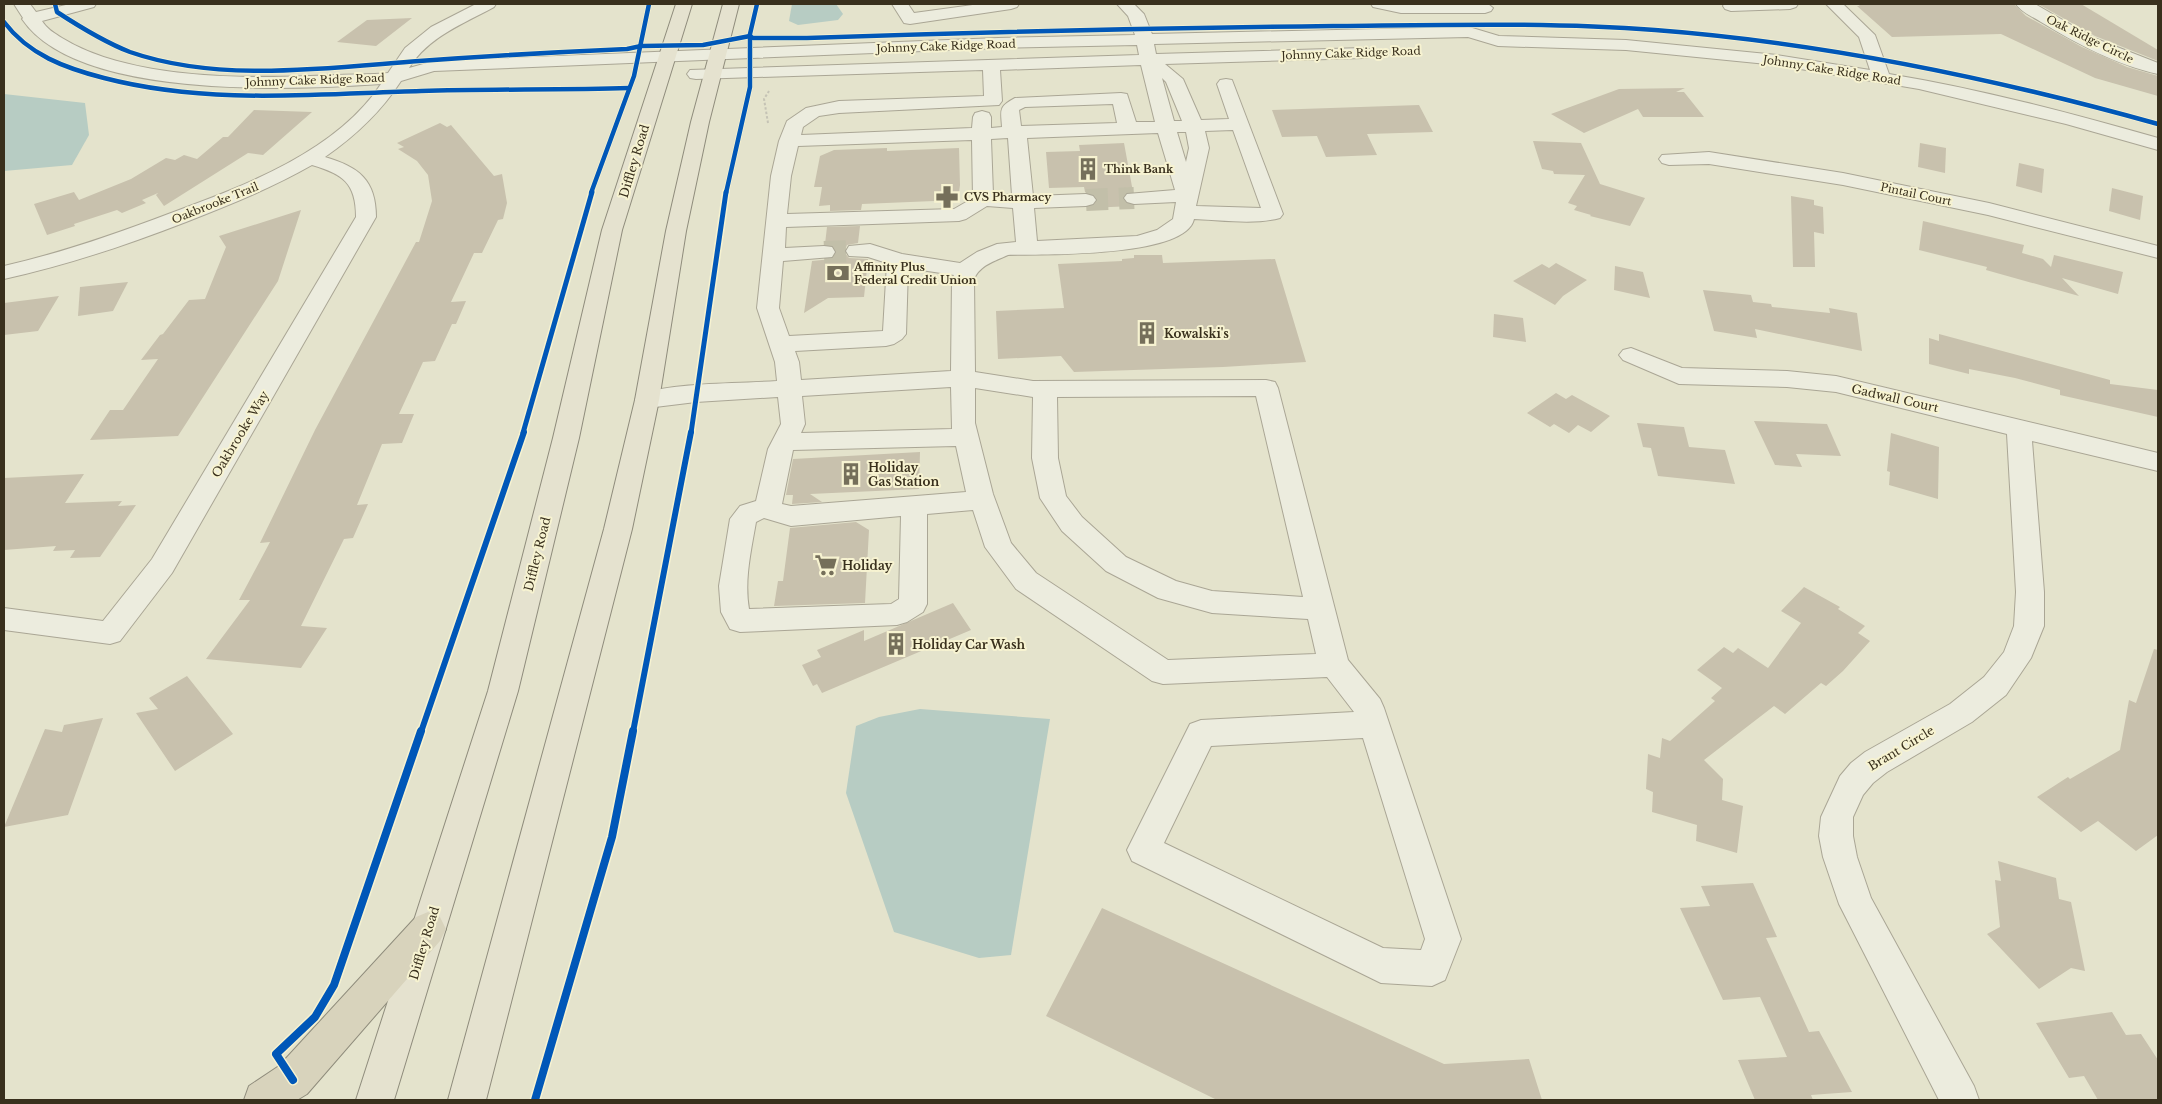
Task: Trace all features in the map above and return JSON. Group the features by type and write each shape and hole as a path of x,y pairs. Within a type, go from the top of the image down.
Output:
{"highway":[{"path":"263,1100 293,1080 428,929"}],"main road":[{"name":"Diffley Road","path":"376,1100 503,692 566,438 612,230 684,4"},
{"path":"468,1100 618,529 647,400 676,232 731,4"}],"street":[{"path":"26,12 88,4"},
{"name":"Oakbrooke Trail","path":"4,272 84,251 142,232 240,194 308,158 356,125 384,92 412,52 423,42 488,4"},
{"path":"900,4 910,19 1009,4"},
{"path":"1125,4 1136,14 1145,39 1148,60 1167,127 1185,204"},
{"path":"1379,4 1402,8 1484,6 1498,41"},
{"path":"1731,6 1790,4"},
{"path":"1834,4 1866,34 1881,77"},
{"name":"Oak Ridge Circle","path":"2024,4 2053,23 2139,64 2158,69"},
{"name":"Johnny Cake Ridge Road","path":"26,12 45,34 80,54 125,68 162,75 252,83 307,83 393,78 423,84 663,66 1145,39 1469,32 1498,41 1626,44 1777,60 1919,84 2071,119 2158,144"},
{"name":"Johnny Cake Ridge Road","path":"1468,49 1478,48 1498,41"},
{"name":"Johnny Cake Ridge Road","path":"715,64 991,64 1380,52"},
{"path":"1148,60 1174,79 1194,126 1198,148 1185,204 1183,222 1164,234 1140,242 1005,249 985,256 968,267 963,279 963,423 982,500 999,547 1026,581 1163,672 1334,665"},
{"path":"983,200 981,133 982,118 993,102 991,64"},
{"path":"1134,198 1185,204 1243,215 1273,214 1226,84"},
{"path":"1027,248 1024,202 1010,108 1021,102 1121,98 1128,128"},
{"path":"768,507 784,442 793,424 788,388 787,362 768,308 780,176 794,125 813,112 839,107 993,102"},
{"path":"788,144 1014,131 1241,124"},
{"name":"Oakbrooke Way","path":"4,619 110,632 162,566 366,217 367,197 357,180 338,167 308,158"},
{"name":"Pintail Court","path":"1669,159 1709,158 1843,179 1989,210 2158,252"},
{"path":"777,221 959,215 983,200 1024,202 1086,200"},
{"path":"857,251 870,250 898,260 967,270"},
{"path":"774,255 824,252"},
{"path":"780,344 886,339 894,334 898,260"},
{"name":"Gadwall Court","path":"1631,355 1679,376 1787,379 1836,384 2158,462"},
{"path":"647,400 696,394 964,378 1045,389 1266,388 1334,665 1369,708 1443,939 1432,968 1381,965 1144,850 1201,733 1374,724"},
{"path":"1045,389 1045,458 1053,498 1072,524 1116,564 1168,590 1212,602 1321,609"},
{"name":"Brant Circle","path":"1960,1100 1856,904 1840,857 1836,836 1837,817 1851,786 1862,773 1876,762 1961,713 1995,686 2016,658 2029,626 2030,592 2019,428"},
{"path":"784,442 967,437"},
{"path":"768,507 772,511 791,516 982,500"},
{"path":"768,507 750,513 743,519 734,582 734,613 740,621 896,614 912,604 914,505"}],"path":[{"path":"768,126 764,99 774,85"}],"shaded area":[{"path":"792,4 836,4 843,14 838,20 798,25 789,21"},
{"path":"4,94 85,103 89,135 72,165 4,171"},
{"path":"920,709 1050,719 1011,955 979,958 894,932 846,793 856,726 879,717"}],"building":[{"path":"1857,4 2014,4 2026,16 2082,47 2127,67 2158,76 2158,96 2095,78 2001,34 1892,37"},
{"path":"2038,4 2081,4 2158,50 2158,61 2095,36"},
{"path":"412,18 376,46 337,42 367,20"},
{"path":"1685,88 1676,92 1684,92 1704,117 1643,117 1638,109 1584,133 1551,114 1619,89"},
{"path":"1419,105 1433,132 1367,134 1377,155 1326,157 1317,136 1282,137 1272,110"},
{"path":"254,110 312,112 263,155 248,153 164,206 156,195 158,193 142,200 146,203 122,213 117,210 47,235 34,204 74,192 79,200 131,179 166,158 175,160 184,155 197,159 223,137 228,137"},
{"path":"440,123 447,127 451,125 494,176 502,174 507,203 503,219 498,220 482,253 474,253 451,302 466,301 456,324 452,324 435,361 423,362 399,414 414,414 402,443 382,444 357,505 368,504 353,538 344,539 301,626 327,628 301,668 206,659 250,600 239,600 270,542 260,543 315,430 416,242 419,242 432,201 428,175 417,161 398,149 404,147 397,143"},
{"path":"1533,141 1581,143 1600,184 1645,198 1630,226 1574,210 1577,206 1568,203 1585,175 1554,174 1553,171 1542,169"},
{"name":"Think Bank","path":"1124,143 1133,192 1126,193 1122,198 1126,203 1133,206 1088,208 1098,200 1094,194 1085,192 1084,187 1049,188 1046,152 1080,151 1079,145"},
{"path":"1920,143 1946,148 1945,173 1918,167"},
{"name":"CVS Pharmacy","path":"887,148 887,151 959,148 960,185 958,200 862,204 861,210 830,211 830,205 819,206 822,187 814,187 820,156 834,150"},
{"path":"2019,163 2044,169 2042,193 2016,186"},
{"path":"2112,188 2143,196 2140,220 2109,211"},
{"path":"1791,196 1814,200 1814,205 1823,207 1824,234 1814,232 1815,267 1793,267"},
{"path":"301,210 278,281 178,436 90,440 110,410 123,410 158,359 141,360 160,335 163,334 189,300 205,299 226,247 219,236"},
{"path":"1923,221 2024,245 2022,253 2043,259 2051,267 2054,255 2123,272 2118,294 2062,278 2079,296 1986,270 1987,267 1919,250"},
{"name":"Affinity Plus Federal Credit Union","path":"860,226 858,243 847,245 844,252 849,258 868,259 864,297 828,298 804,313 812,261 832,259 837,253 834,246 825,244 827,227"},
{"name":"Kowalski's","path":"1134,255 1162,255 1163,263 1275,259 1306,362 1074,372 1061,356 998,359 996,311 1064,308 1058,264 1122,261 1122,259 1134,258"},
{"path":"1556,263 1587,280 1563,296 1555,305 1513,281 1542,264 1549,268"},
{"path":"1615,266 1643,272 1650,298 1614,290"},
{"path":"128,282 113,311 78,316 80,287"},
{"path":"1703,290 1751,295 1753,302 1771,304 1772,307 1830,313 1829,308 1857,313 1862,351 1755,329 1757,338 1714,331"},
{"path":"59,296 38,331 4,335 4,303"},
{"path":"1494,314 1523,318 1526,342 1493,337"},
{"path":"1939,334 2110,380 2110,384 2158,390 2158,417 2060,395 2060,390 2015,378 1969,369 1969,374 1929,364 1929,338 1939,341"},
{"path":"1556,393 1566,399 1572,395 1610,416 1591,432 1578,425 1569,433 1554,424 1550,427 1527,413"},
{"path":"1754,421 1827,424 1841,456 1796,454 1802,467 1775,465"},
{"path":"1637,423 1684,427 1689,447 1725,450 1735,484 1658,476 1651,448 1643,447"},
{"path":"1891,433 1939,447 1938,499 1889,485 1890,472 1887,471"},
{"name":"Holiday Gas Station","path":"920,452 919,489 810,494 822,502 792,504 793,495 786,495 793,459"},
{"path":"84,474 65,503 122,501 118,506 136,505 100,557 70,558 75,550 53,551 56,546 4,550 4,478"},
{"name":"Holiday","path":"856,522 869,530 865,603 774,606 778,581 783,581 790,528"},
{"path":"1804,587 1840,607 1838,609 1865,626 1858,633 1870,641 1843,671 1826,686 1821,683 1785,714 1774,706 1704,760 1723,779 1722,800 1743,806 1737,853 1696,841 1697,825 1652,812 1653,792 1646,789 1648,754 1660,758 1662,738 1670,741 1715,701 1711,698 1722,688 1697,670 1724,647 1733,653 1738,648 1768,668 1801,623 1781,611"},
{"name":"Holiday Car Wash","path":"953,603 971,630 822,693 817,684 813,686 802,665 821,657 817,650 864,630 864,641"},
{"path":"2154,649 2158,650 2158,835 2136,851 2098,821 2081,832 2037,797 2068,777 2070,779 2120,750 2129,700 2136,703"},
{"path":"187,676 233,734 175,771 136,713 158,709 149,698"},
{"path":"103,718 68,815 4,827 45,729 62,732 64,725"},
{"path":"1998,861 2056,878 2059,899 2071,902 2085,971 2071,968 2039,989 1987,934 2000,927 1995,880 2001,881"},
{"path":"1753,883 1777,937 1766,938 1809,1032 1819,1031 1852,1092 1811,1095 1813,1100 1755,1100 1738,1060 1787,1057 1760,997 1723,1000 1680,908 1710,906 1701,886"},
{"path":"1102,908 1444,1064 1529,1059 1542,1100 1217,1100 1046,1016"},
{"path":"2112,1012 2126,1035 2141,1034 2158,1060 2158,1100 2098,1100 2084,1076 2069,1078 2036,1023"}],"tunnel":[{"path":"1086,200 1134,198"},
{"path":"824,252 857,251"}],"cycle path":[{"path":"55,4 57,12 78,26 109,43 132,52 178,63 246,70 316,68 627,49 641,46 703,45 750,36 753,38 807,38 1136,29 1414,25 1615,27 1782,43 1909,64 2034,91 2158,124"},
{"path":"293,1080 276,1054 315,1017 334,985 526,426 593,187 634,76 649,4"},
{"path":"535,1100 612,837 690,441 720,228 729,176 750,87 750,34 757,4"},
{"path":"4,22 11,32 29,48 62,65 128,84 169,91 210,95 293,96 446,90 629,88"}],"place":[{"name":"Think Bank","path":"1088,169"},
{"name":"CVS Pharmacy","path":"947,197"},
{"name":"Affinity Plus Federal Credit Union","path":"838,273"},
{"name":"Kowalski's","path":"1147,333"},
{"name":"Holiday Gas Station","path":"851,474"},
{"name":"Holiday","path":"826,565"},
{"name":"Holiday Car Wash","path":"896,644"}]}
